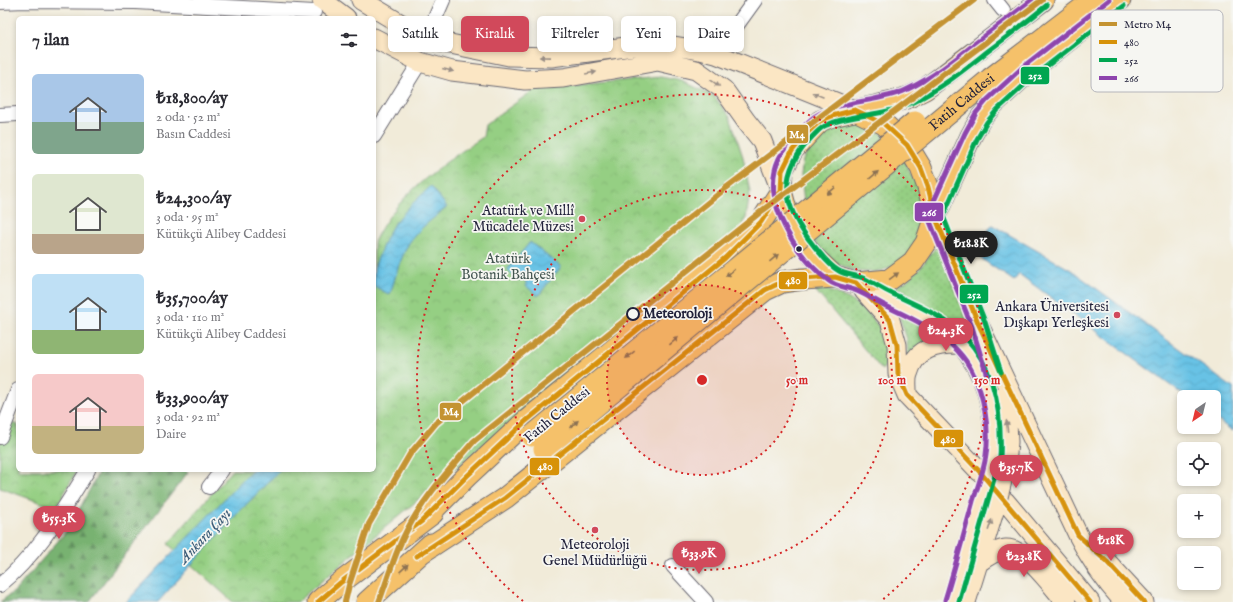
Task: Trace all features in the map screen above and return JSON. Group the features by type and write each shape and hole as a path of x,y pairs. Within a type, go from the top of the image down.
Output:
{"main road":[{"path":"361,0 388,16"},
{"path":"422,521 472,471 526,421 725,258 762,222 780,191 782,171 792,151 808,132 820,121 855,110 893,102 924,89 1043,0"},
{"name":"Fatih Caddesi","path":"367,602 538,442 876,154 1069,0"},
{"name":"Fatih Caddesi","path":"318,602 340,583 422,521 538,442 990,79 1093,0"},
{"path":"1107,10 1120,0"},
{"path":"317,7 341,16"},
{"path":"856,283 889,280 913,262 926,243 935,216 971,136 981,118 1029,71 1091,22"},
{"path":"376,39 420,62 452,71 524,80 563,78 658,61 696,70 724,90 762,141 788,216 796,233 813,256 835,277"},
{"path":"453,44 510,56 551,57 656,43 704,51 716,54 855,110 884,124 907,145 921,168 928,187 935,216 979,325 1078,535 1089,556 1106,582 1124,602"},
{"path":"421,553 506,498 764,290 782,282 835,277 856,283 929,320 961,344 974,362 989,399 993,418 994,440 1000,461"},
{"path":"856,283 890,320 897,345 898,374 907,395 980,472"},
{"path":"966,602 995,500 1000,461 1008,442 1007,422 979,325"},
{"path":"907,395 907,375 914,360 927,349 944,343 961,344"},
{"path":"952,602 995,500"},
{"path":"995,500 1090,602"},
{"path":"1078,535 1107,562 1144,602"},
{"path":"978,563 999,550 1008,549 1016,551 1035,566 1066,602"}],"street":[{"path":"436,16 443,0"},
{"path":"716,54 755,0"},
{"path":"0,2 135,2 317,7"},
{"path":"376,133 420,62"},
{"path":"0,115 16,114"},
{"path":"0,438 16,395"},
{"path":"0,585 15,572 47,534 87,472"},
{"path":"209,487 220,472"},
{"path":"673,566 709,601"}],"green space":[{"name":"Atatürk Botanik Bahçesi","path":"661,77 682,81 714,96 730,117 743,157 750,192 746,218 737,233 600,350 516,417 297,602 233,602 168,544 230,472 376,472 376,238 383,225 394,210 421,182 483,137 485,125 535,89"},
{"path":"850,123 865,124 884,135 900,152 921,194 925,216 920,237 906,257 892,267 880,271 867,272 852,270 828,259 811,238 805,212 801,175 803,160 811,145 825,131"},
{"path":"937,246 974,337 972,339 942,316 888,289 905,282 919,269"},
{"path":"825,289 849,299 867,311 879,327 890,345 888,362 882,370 815,290"},
{"path":"897,310 942,335 908,358 907,339"},
{"path":"0,419 16,424 16,472 76,472 56,508 0,488"},
{"path":"99,472 188,472 89,602 0,602 15,591 70,527"}],"water":[{"path":"431,186 447,207 422,228 409,243 400,262 390,295 376,287 376,263 393,225"},
{"path":"992,225 1071,270 1233,388 1233,431 1221,423 1221,390 1177,390 1019,274 1014,281 973,253"},
{"path":"530,242 561,267 538,296 526,286 524,279 519,280 507,270"},
{"name":"Ankara Çayı","path":"250,472 278,472 236,515 158,602 126,602"}],"metro line":[{"name":"M4","path":"345,602 369,524 410,454 436,423 726,188 974,0"},
{"name":"M4","path":"379,602 396,554 410,525 435,487 474,441 763,210 1042,0"}],"transit line":[{"name":"266","path":"945,600 986,455 987,434 985,412 980,390 965,359 936,332 861,293 832,283 818,272 796,246 787,232 780,216 775,201 775,170 780,156 788,143 809,121 819,114 842,105 882,98 916,85 952,62 1032,0"},
{"name":"266","path":"1096,10 1109,0"},
{"name":"252","path":"959,602 1000,458 1000,426 998,410 990,379 984,364 976,351 966,338 950,324 931,312 860,277 835,269 829,263 803,232 795,218 790,204 788,191 789,177 793,164 801,150 823,127 844,119 895,109 925,96 962,71 1047,5"},
{"name":"252","path":"1119,10 1124,6"},
{"name":"266","path":"987,376 972,327 928,214 965,133 976,113 987,100 1024,66 1091,14"},
{"name":"252","path":"1001,372 985,322 943,216 977,139 987,122 997,110 1034,76 1091,32"},
{"name":"480","path":"318,602 340,583 422,521 467,476 526,421 725,258 761,222 781,191 782,171 792,151 808,132 820,121 855,110 884,124 907,145 921,168 928,187 935,216 979,325 1078,535 1107,562 1144,602"},
{"name":"480","path":"417,556 505,498 765,290 782,282 835,277 856,283 890,320 897,345 898,374 907,395 980,472 1090,602"}],"place":[{"name":"Atatürk ve Millî Mücadele Müzesi","path":"582,219"},
{"name":"Meteoroloji","path":"633,314"},
{"name":"Ankara Üniversitesi Dışkapı Yerleşkesi","path":"1117,315"},
{"name":"Meteoroloji Genel Müdürlüğü","path":"595,530"}]}
